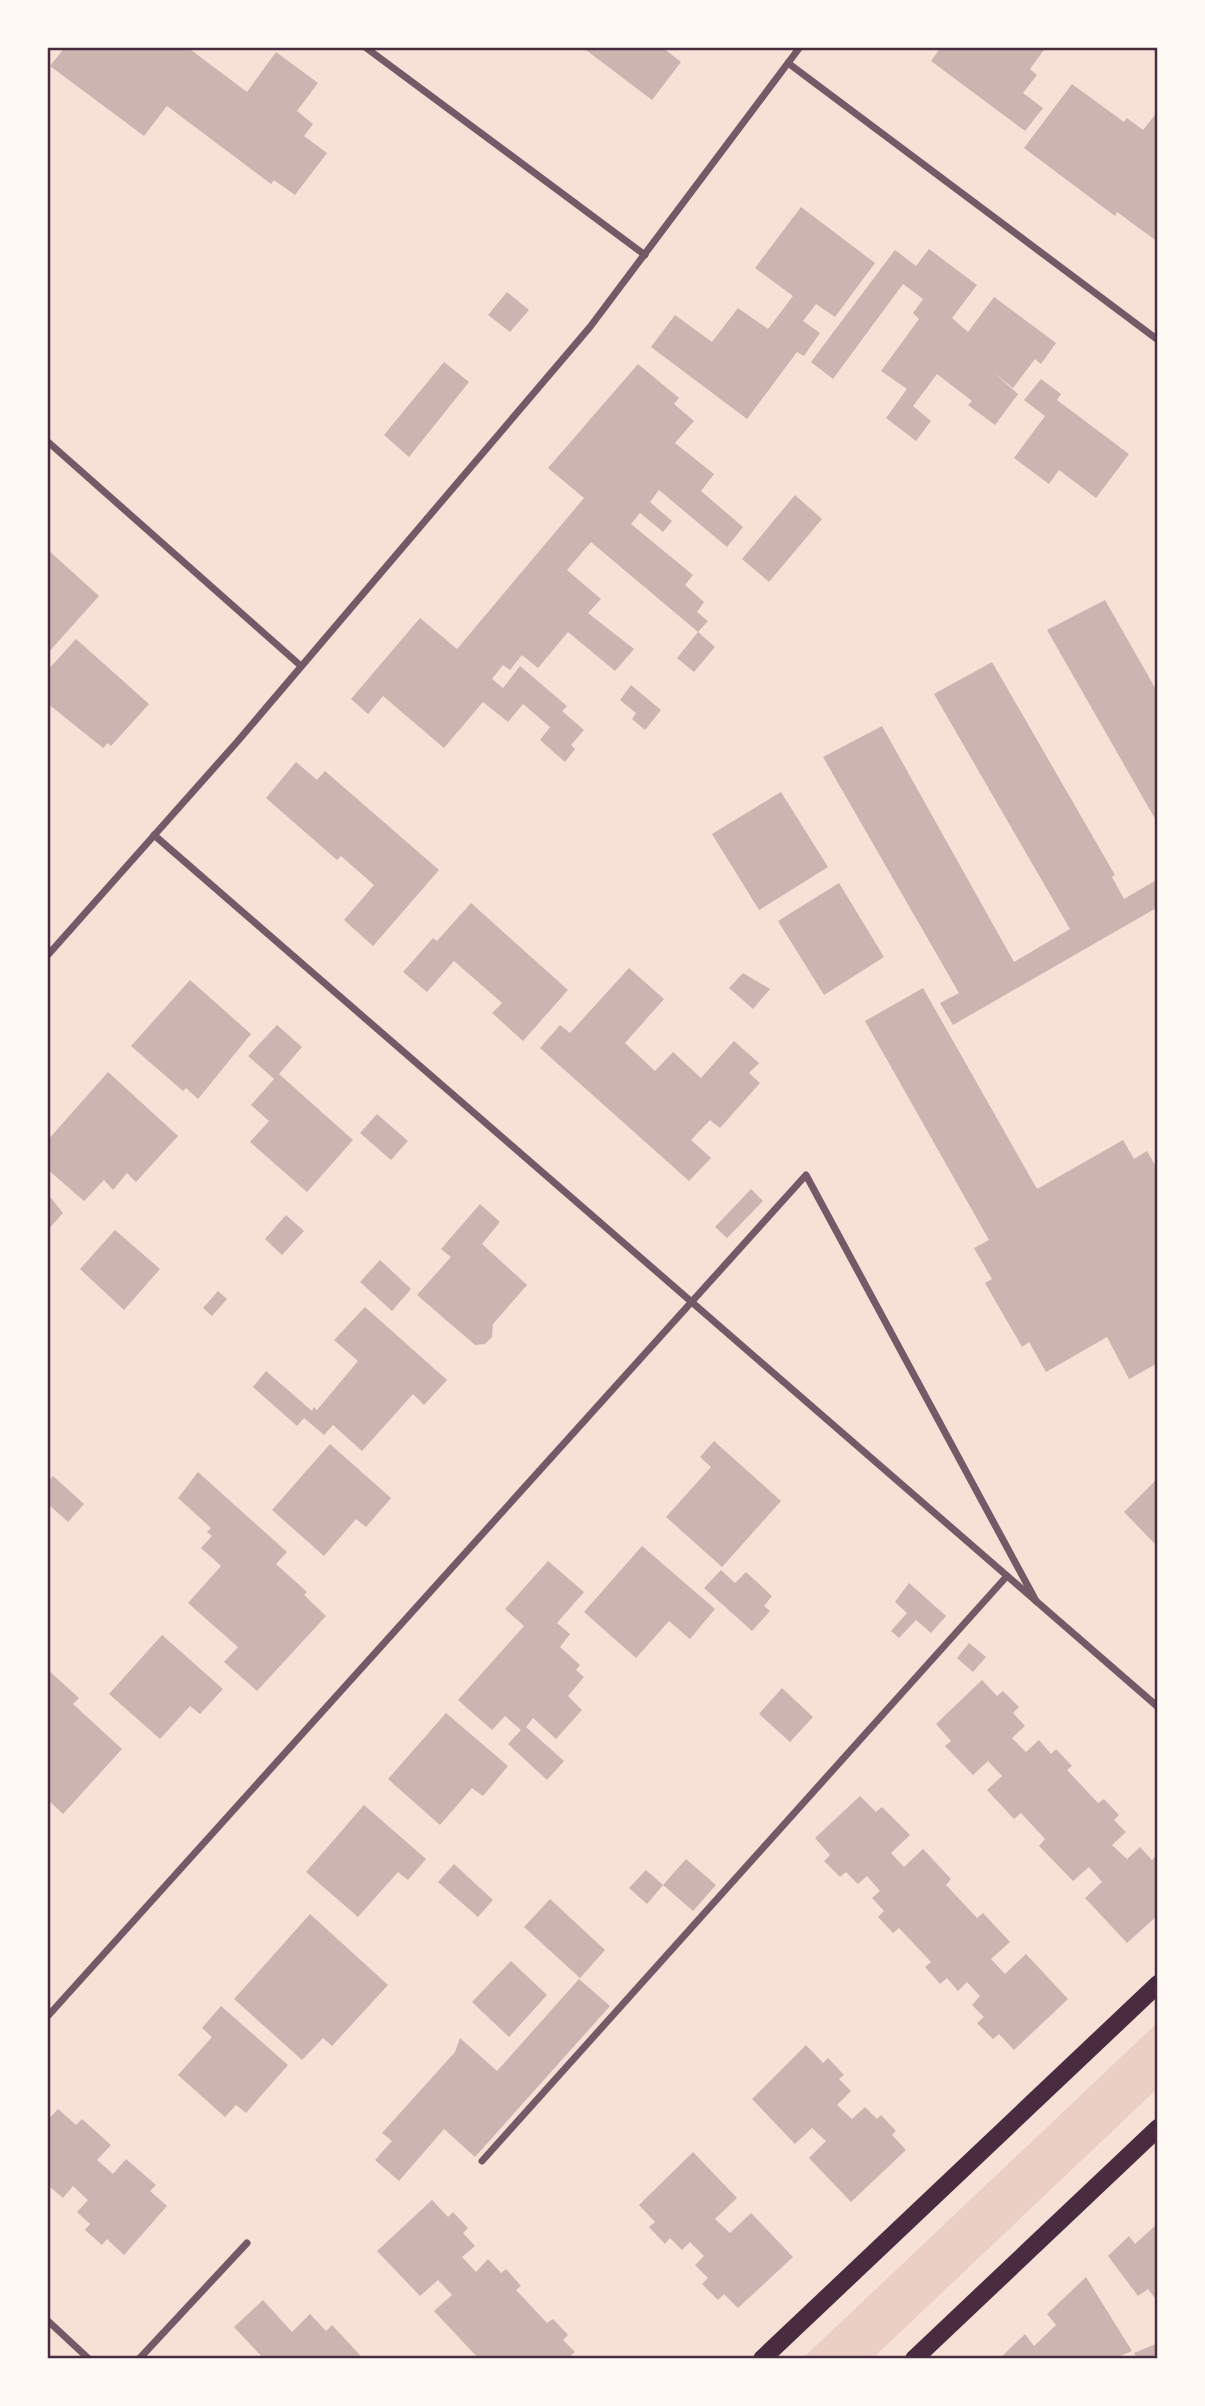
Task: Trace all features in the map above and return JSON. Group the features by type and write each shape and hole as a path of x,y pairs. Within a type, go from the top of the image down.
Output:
{"main road":[{"path":"762,2359 1158,1984"},
{"path":"914,2359 1158,2128"}],"street":[{"path":"365,47 645,256"},
{"path":"47,956 301,666 590,327 800,47"},
{"path":"788,63 1158,340"},
{"path":"47,440 301,666"},
{"path":"154,835 1158,1707"},
{"path":"47,2017 806,1175 1035,1601"},
{"path":"482,2161 1007,1576"},
{"path":"139,2359 247,2243"},
{"path":"47,2320 89,2359"}],"shaded area":[{"path":"1158,2022 1158,2088 872,2359 802,2359"}],"building":[{"path":"65,47 187,47 247,92 276,52 318,83 297,111 313,124 304,136 327,153 295,195 274,180 271,184 167,106 144,136 50,66"},
{"path":"582,47 662,47 681,62 652,100"},
{"path":"941,47 1046,47 1030,69 1037,75 1023,93 1043,108 1025,131 931,61"},
{"path":"1072,84 1124,122 1127,118 1143,130 1158,111 1158,242 1117,212 1115,216 1024,148"},
{"path":"801,207 875,263 835,317 816,304 803,321 820,333 804,356 797,352 747,419 651,347 675,315 712,342 738,308 768,329 793,296 755,268"},
{"path":"929,249 977,285 952,318 968,332 994,297 1056,343 1041,364 1035,359 1013,388 993,372 1018,394 995,425 968,405 972,401 937,374 913,406 931,421 916,441 886,418 907,389 881,371 919,319 913,313 923,299 903,284 833,379 811,362 895,250 916,266"},
{"path":"507,292 529,310 510,332 488,315"},
{"path":"444,362 469,382 409,457 384,435"},
{"path":"638,364 679,398 674,404 694,421 675,443 714,474 701,491 743,527 727,547 659,490 650,502 672,521 663,532 640,513 631,524 693,575 685,585 704,602 697,612 708,621 698,632 591,542 567,570 601,599 588,613 634,649 615,671 568,632 538,668 522,655 510,670 503,665 492,679 503,688 520,666 567,706 562,711 584,730 571,745 575,749 565,762 540,740 550,727 523,704 508,722 483,702 444,748 383,696 368,714 351,699 420,618 457,649 584,498 548,468"},
{"path":"1041,379 1061,394 1057,400 1129,454 1096,498 1059,470 1049,484 1014,458 1045,416 1024,400"},
{"path":"795,495 822,519 769,582 742,559"},
{"path":"47,549 99,596 47,654"},
{"path":"1105,600 1158,693 1158,824 1047,630"},
{"path":"698,632 715,647 694,672 677,658"},
{"path":"76,639 149,704 111,746 108,743 103,748 47,703 47,671"},
{"path":"992,662 1115,875 1112,877 1124,899 1158,879 1158,907 953,1025 940,1003 959,993 823,757 882,726 1014,962 1070,929 934,694"},
{"path":"631,685 661,710 645,730 632,719 636,713 620,700"},
{"path":"296,762 317,780 325,771 439,870 373,946 344,920 374,885 341,856 337,860 266,798"},
{"path":"781,792 828,867 759,910 712,834"},
{"path":"839,883 884,957 824,995 778,921"},
{"path":"471,903 568,990 523,1041 492,1013 502,1003 454,961 427,992 403,972 433,938 437,941"},
{"path":"629,968 664,999 625,1043 655,1071 673,1052 701,1078 734,1041 759,1063 749,1073 760,1083 720,1128 710,1120 691,1140 711,1158 689,1181 540,1048 560,1025 570,1033"},
{"path":"743,973 770,989 753,1009 729,988"},
{"path":"190,980 251,1034 198,1099 186,1088 183,1091 131,1046"},
{"path":"923,988 1037,1189 1123,1140 1134,1159 1147,1151 1158,1170 1158,1363 1129,1379 1107,1337 1046,1372 1029,1342 1022,1347 985,1283 992,1279 974,1248 989,1240 865,1021"},
{"path":"277,1025 302,1047 279,1074 353,1140 307,1192 250,1142 269,1121 251,1105 274,1079 248,1056"},
{"path":"108,1072 178,1136 136,1182 127,1173 113,1190 104,1180 84,1201 47,1169 47,1141"},
{"path":"377,1114 408,1141 391,1160 360,1133"},
{"path":"751,1189 763,1201 727,1238 715,1227"},
{"path":"47,1193 63,1213 47,1231"},
{"path":"480,1204 500,1222 482,1244 527,1285 493,1324 492,1337 485,1344 475,1345 417,1295 451,1257 441,1249"},
{"path":"286,1215 304,1231 282,1255 265,1239"},
{"path":"115,1230 160,1269 124,1310 80,1269"},
{"path":"380,1260 411,1289 392,1311 360,1282"},
{"path":"218,1291 227,1299 212,1316 203,1308"},
{"path":"365,1307 447,1380 424,1405 413,1394 362,1451 333,1425 324,1435 304,1418 297,1426 253,1387 266,1371 312,1411 314,1407 317,1410 358,1361 334,1340"},
{"path":"714,1441 781,1501 722,1567 666,1517 711,1467 700,1457"},
{"path":"330,1444 391,1498 366,1527 356,1519 324,1556 272,1510"},
{"path":"198,1472 287,1552 276,1564 307,1592 304,1595 326,1616 257,1691 224,1662 238,1647 188,1603 221,1566 201,1548 212,1536 207,1532 211,1528 178,1498"},
{"path":"53,1476 84,1504 68,1522 47,1503 47,1483"},
{"path":"1158,1478 1158,1540 1154,1543 1124,1512"},
{"path":"642,1546 715,1609 690,1639 669,1621 636,1658 584,1612"},
{"path":"548,1561 584,1592 557,1623 570,1634 560,1647 580,1665 576,1670 584,1677 568,1696 582,1710 556,1739 533,1718 526,1727 564,1761 547,1780 508,1744 521,1730 505,1716 492,1730 458,1700 524,1626 505,1609"},
{"path":"721,1570 735,1583 746,1572 772,1596 764,1606 770,1611 752,1631 704,1588"},
{"path":"909,1583 946,1616 931,1633 916,1620 899,1638 891,1631 907,1613 895,1602"},
{"path":"162,1635 223,1689 200,1714 190,1706 160,1739 109,1694"},
{"path":"969,1643 986,1657 973,1672 957,1658"},
{"path":"47,1669 79,1698 73,1704 122,1749 63,1814 47,1799"},
{"path":"982,1680 997,1696 1003,1691 1019,1707 1013,1713 1025,1726 1012,1738 1026,1752 1039,1740 1051,1754 1056,1749 1072,1766 1067,1770 1098,1803 1104,1799 1119,1815 1114,1820 1126,1832 1112,1845 1127,1859 1140,1847 1152,1860 1158,1854 1158,1915 1127,1943 1085,1898 1102,1882 1089,1867 1073,1881 1039,1846 1045,1839 1021,1813 1014,1819 987,1790 1002,1776 988,1761 973,1775 945,1746 951,1741 936,1724"},
{"path":"782,1688 813,1717 790,1742 759,1714"},
{"path":"446,1713 508,1766 483,1796 472,1788 440,1825 388,1779"},
{"path":"860,1796 876,1812 882,1807 910,1835 891,1853 904,1867 923,1849 951,1879 946,1885 977,1918 983,1913 1010,1942 991,1959 1005,1974 1026,1954 1068,1999 1014,2050 999,2034 993,2039 977,2023 984,2017 972,2005 980,1996 967,1982 958,1991 947,1978 940,1984 925,1967 931,1962 899,1928 893,1933 878,1917 884,1911 872,1898 880,1891 867,1876 858,1884 846,1872 840,1877 824,1861 830,1855 815,1838"},
{"path":"364,1805 426,1859 408,1880 398,1872 358,1917 306,1872"},
{"path":"686,1859 716,1885 693,1911 663,1885"},
{"path":"454,1864 493,1900 478,1917 438,1882"},
{"path":"646,1870 663,1885 647,1904 629,1888"},
{"path":"550,1899 605,1950 580,1978 524,1927"},
{"path":"310,1914 388,1985 332,2046 323,2038 302,2060 234,1999"},
{"path":"511,1961 547,1995 509,2037 472,2002"},
{"path":"579,1979 610,2006 475,2157 444,2129 399,2181 375,2160 392,2141 382,2133 455,2052 460,2038 497,2071"},
{"path":"221,2006 288,2065 246,2113 236,2105 225,2117 178,2075 212,2037 202,2028"},
{"path":"806,2045 823,2063 828,2058 844,2075 839,2079 851,2091 837,2105 852,2119 865,2107 877,2119 881,2115 896,2131 892,2135 906,2150 851,2202 809,2158 826,2141 812,2128 795,2144 752,2099"},
{"path":"58,2109 76,2125 82,2119 111,2145 97,2160 113,2174 126,2159 156,2185 150,2191 167,2206 124,2255 107,2239 102,2245 85,2230 90,2224 77,2212 88,2200 73,2186 63,2198 50,2187 47,2190 47,2121"},
{"path":"693,2152 737,2198 715,2219 730,2233 751,2213 793,2257 738,2308 724,2294 718,2300 702,2284 708,2278 695,2265 704,2256 690,2242 682,2250 670,2238 665,2244 649,2227 655,2222 639,2205"},
{"path":"432,2200 448,2217 453,2212 468,2228 463,2233 475,2246 462,2257 476,2272 488,2259 501,2273 506,2269 521,2286 516,2290 547,2323 553,2319 568,2335 563,2340 575,2352 567,2359 479,2359 434,2311 452,2295 438,2280 420,2296 377,2251"},
{"path":"1158,2223 1158,2302 1148,2289 1138,2296 1108,2256 1129,2236 1135,2244"},
{"path":"1086,2277 1132,2351 1113,2359 999,2359 1025,2334 1034,2346 1056,2325 1047,2314"},
{"path":"263,2300 292,2332 310,2314 326,2331 332,2325 360,2355 355,2359 264,2359 234,2327"},
{"path":"1158,2343 1158,2359 1137,2359 1134,2353"}]}
